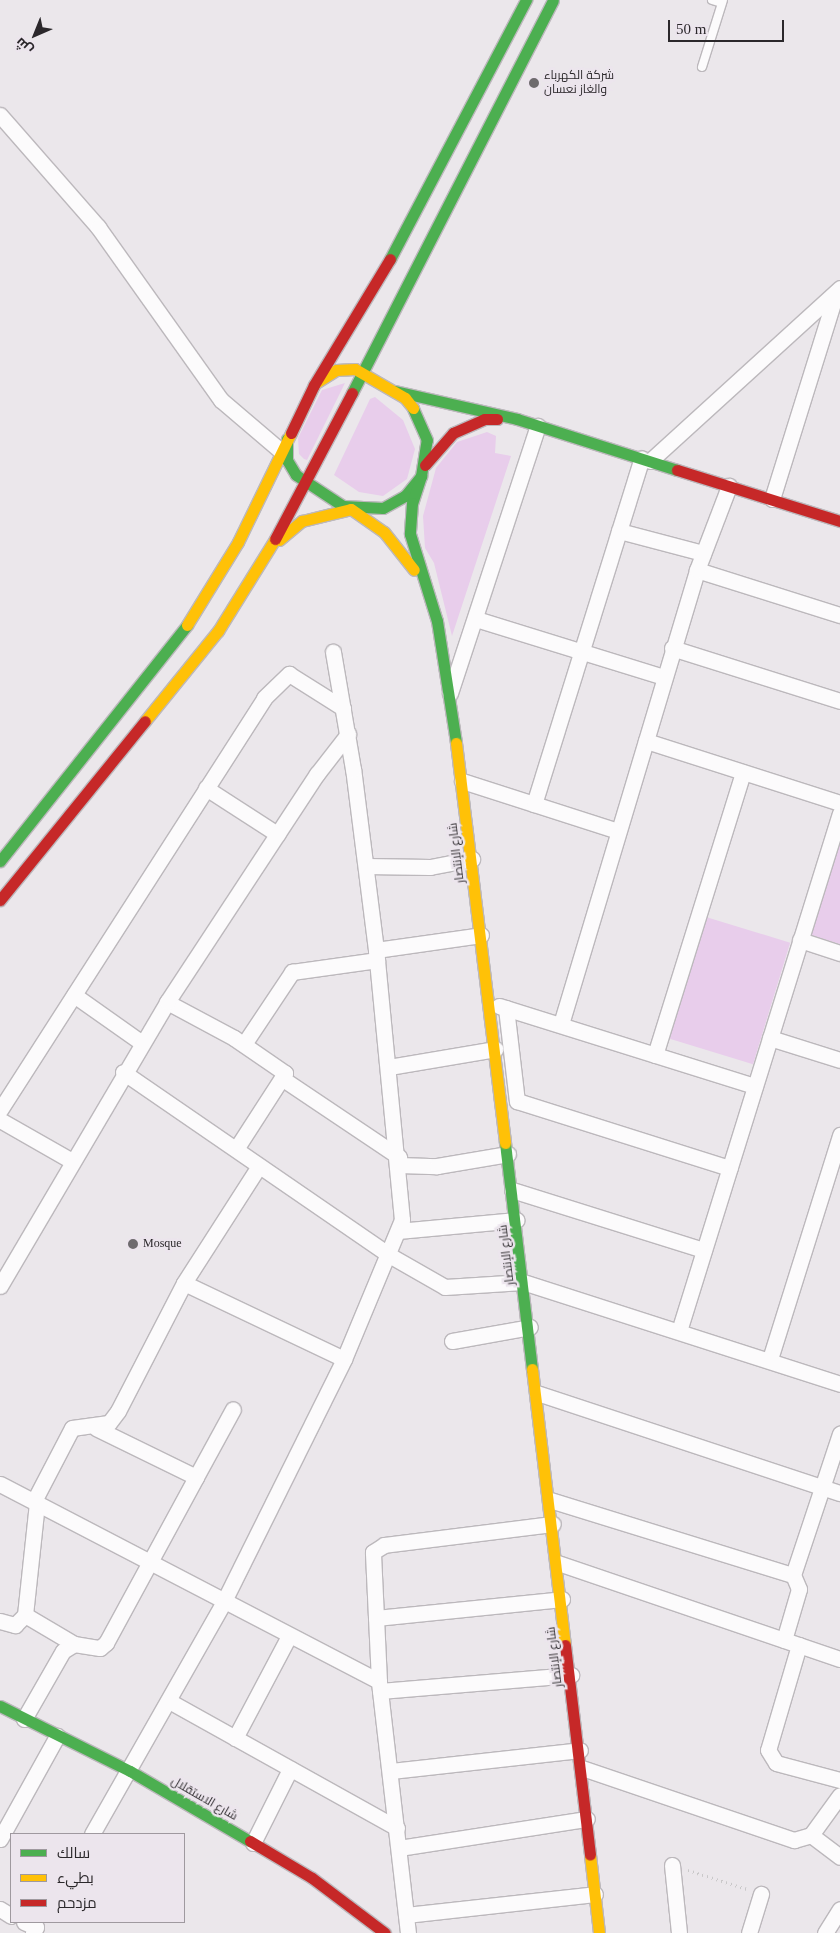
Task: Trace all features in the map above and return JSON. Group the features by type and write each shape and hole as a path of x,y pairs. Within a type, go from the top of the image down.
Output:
{"main road":[{"path":"0,861 190,620 238,542 314,385 399,244 526,0"},
{"path":"0,900 218,631 268,550 306,484 553,0"},
{"path":"314,385 336,370 363,372 395,392 413,407 422,423 427,440 425,464 410,516 421,578"},
{"path":"395,392 517,419 772,499 839,516"},
{"path":"425,464 444,441 466,426 484,419 517,419"},
{"path":"289,434 288,460 306,484 352,508 384,532 421,578"},
{"path":"268,550 302,521 352,508 370,510 394,503 421,476"},
{"name":"شارع الإنتصار","path":"421,578 437,621 450,693 462,781 530,1327 580,1750 599,1933"},
{"name":"شارع الاستقلال","path":"0,1706 130,1771 253,1843 312,1878 385,1933"}],"street":[{"path":"0,115 98,228 221,400 281,451"},
{"path":"534,804 619,531 646,460 838,289"},
{"path":"772,499 838,289"},
{"path":"450,693 476,619 538,426"},
{"path":"561,1024 672,648 697,570 729,486"},
{"path":"619,531 703,553"},
{"path":"697,570 840,615"},
{"path":"476,619 664,678"},
{"path":"672,648 840,701"},
{"path":"93,1833 130,1771 223,1603 344,1359 390,1255 404,1203 366,866 348,734 333,652"},
{"path":"0,1110 206,788 280,679 289,674 301,678 343,708"},
{"path":"0,1286 123,1072 167,1002 278,834 348,734"},
{"path":"646,741 840,803"},
{"path":"655,1055 743,772"},
{"path":"462,781 618,831"},
{"path":"206,788 278,834"},
{"path":"679,1331 840,813"},
{"path":"366,866 430,867 472,859"},
{"path":"244,1044 292,972 481,935"},
{"path":"800,940 840,953"},
{"path":"74,995 142,1043"},
{"path":"167,1002 244,1044 277,1065 285,1073 236,1149"},
{"path":"489,1003 755,1086"},
{"path":"506,1008 517,1100 730,1168"},
{"path":"770,1038 840,1060"},
{"path":"389,1068 495,1049"},
{"path":"123,1072 390,1255 445,1287 524,1282 770,1359 840,1384"},
{"path":"283,1078 399,1161 437,1166 508,1154"},
{"path":"0,1120 72,1161"},
{"path":"770,1359 840,1135"},
{"path":"0,1621 15,1624 24,1615 36,1502 72,1428 96,1428 109,1423 118,1411 184,1283 259,1166"},
{"path":"512,1190 704,1250"},
{"path":"398,1231 516,1220"},
{"path":"184,1283 344,1359"},
{"path":"452,1341 530,1327"},
{"path":"537,1393 840,1493"},
{"path":"24,1615 74,1644 91,1650 106,1643 147,1560 196,1477 233,1409"},
{"path":"96,1428 196,1477"},
{"path":"784,1640 799,1590 793,1575 840,1434"},
{"path":"0,1484 147,1560 223,1603 289,1636 379,1686 571,1675"},
{"path":"550,1500 793,1575"},
{"path":"408,1933 391,1771 379,1686 371,1563 377,1548 553,1524"},
{"path":"558,1563 840,1659"},
{"path":"376,1618 562,1599"},
{"path":"234,1738 289,1636"},
{"path":"24,1719 58,1657 74,1644"},
{"path":"799,1645 768,1750 776,1763 840,1780"},
{"path":"169,1701 397,1828"},
{"path":"0,1839 57,1736"},
{"path":"391,1771 580,1750"},
{"path":"582,1768 794,1840 811,1835 840,1795"},
{"path":"253,1843 290,1769"},
{"path":"399,1848 587,1820"},
{"path":"811,1835 840,1857"},
{"path":"672,1865 679,1933"},
{"path":"406,1915 595,1894"},
{"path":"748,1933 761,1894"},
{"path":"825,1933 840,1909"}],"lane":[{"path":"702,66 723,2 712,0"}],"path":[{"path":"672,1865 761,1894"}],"shaded area":[{"path":"345,383 307,460 304,459 299,454 298,438 322,390"},
{"path":"375,397 403,420 415,449 407,479 383,496 359,492 334,475 370,399"},
{"path":"487,432 496,436 495,453 511,456 452,636 434,563 425,548 423,516 436,468 457,442"},
{"path":"840,842 840,944 811,935"},
{"path":"706,917 790,943 753,1064 669,1038"}],"traffic: fast":[{"path":"390,259 526,0"},
{"path":"352,393 553,0"},
{"path":"395,391 517,419 677,470"},
{"path":"287,439 287,460 296,475 343,506 383,508 405,496 421,476 427,440 413,408"},
{"path":"421,476 412,503 410,534 437,621 456,743"},
{"path":"0,861 187,625"},
{"path":"505,1143 532,1369"},
{"path":"0,1706 130,1771 250,1841"}],"traffic: slow":[{"path":"317,382 336,370 355,369 405,398 413,408"},
{"path":"187,625 238,542 291,433"},
{"path":"279,540 302,521 351,509 384,532 414,570"},
{"path":"145,721 218,631 275,539"},
{"path":"456,743 505,1143"},
{"path":"532,1369 565,1645"},
{"path":"590,1855 599,1933"}],"traffic: jam":[{"path":"291,433 314,385 390,259"},
{"path":"275,539 352,393"},
{"path":"425,465 453,433 484,419 497,419"},
{"path":"677,470 840,521"},
{"path":"0,900 145,721"},
{"path":"565,1645 590,1855"},
{"path":"250,1841 312,1878 385,1933"}],"place":[{"name":"شركة الكهرباء والغاز نعسان","path":"534,83"},
{"name":"Mosque","path":"133,1244"}]}
